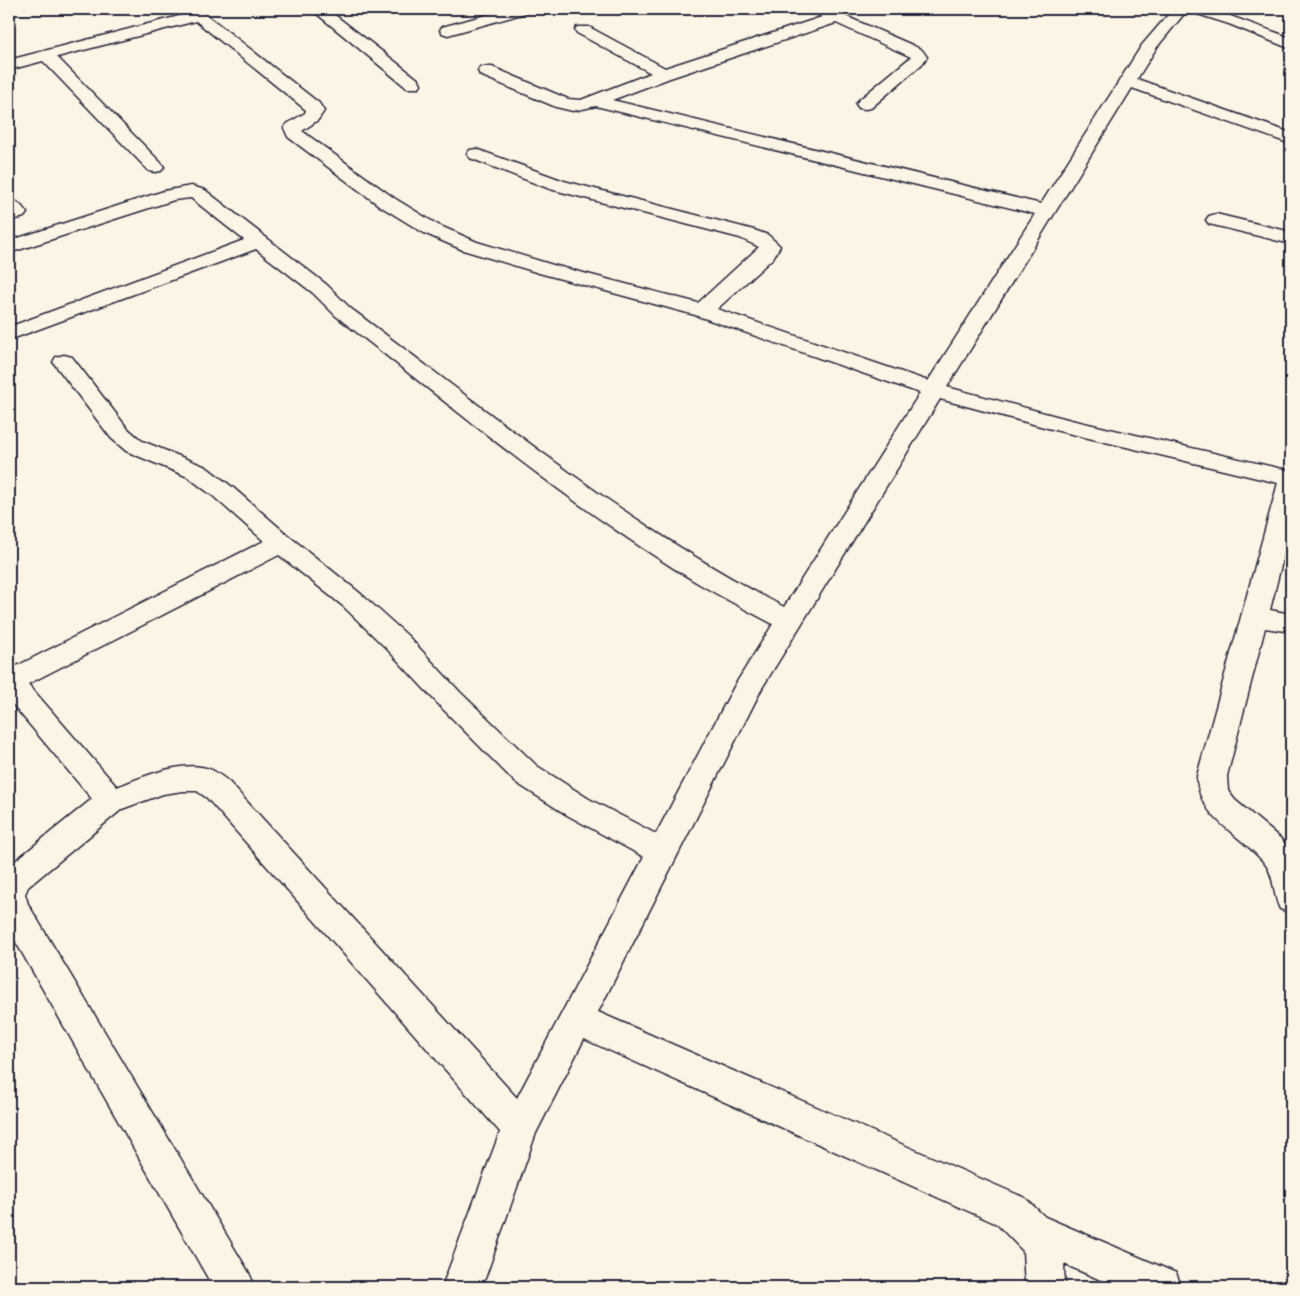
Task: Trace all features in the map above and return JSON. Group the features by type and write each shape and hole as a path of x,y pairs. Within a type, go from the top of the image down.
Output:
{"street":[{"path":"318,9 413,84"},
{"path":"816,9 906,48 916,53 919,57 865,104"},
{"path":"462,1287 520,1128 749,685 1150,45 1181,9"},
{"path":"1196,9 1234,20 1291,44"},
{"path":"448,30 514,10"},
{"path":"9,64 194,12 313,107 316,112 292,128 294,133 387,202 431,228 470,246 546,269 702,311 934,391 1067,426 1291,479 1212,776 1213,790 1222,806 1262,839 1278,858 1289,881 1291,900"},
{"path":"486,71 573,106 595,101 664,74 835,18"},
{"path":"583,30 664,74"},
{"path":"46,55 155,167"},
{"path":"1128,81 1291,139"},
{"path":"595,101 1047,211"},
{"path":"476,154 557,185 747,234 761,239 770,246 766,254 702,311"},
{"path":"9,247 172,195 191,192 204,199 259,241 320,289 343,312 554,475 709,579 789,621"},
{"path":"1216,220 1291,238"},
{"path":"9,334 259,241"},
{"path":"64,362 120,433 134,446 197,472 222,491 281,543 352,600 398,643 450,699 526,774 578,807 663,853"},
{"path":"111,801 9,681 281,543"},
{"path":"1255,617 1291,623"},
{"path":"235,1287 13,908 9,894 16,878 111,801 160,783 182,778 203,779 218,790 520,1128"},
{"path":"577,1018 1010,1211 1033,1230 1162,1287"},
{"path":"1033,1230 1045,1253 1045,1287"}]}
